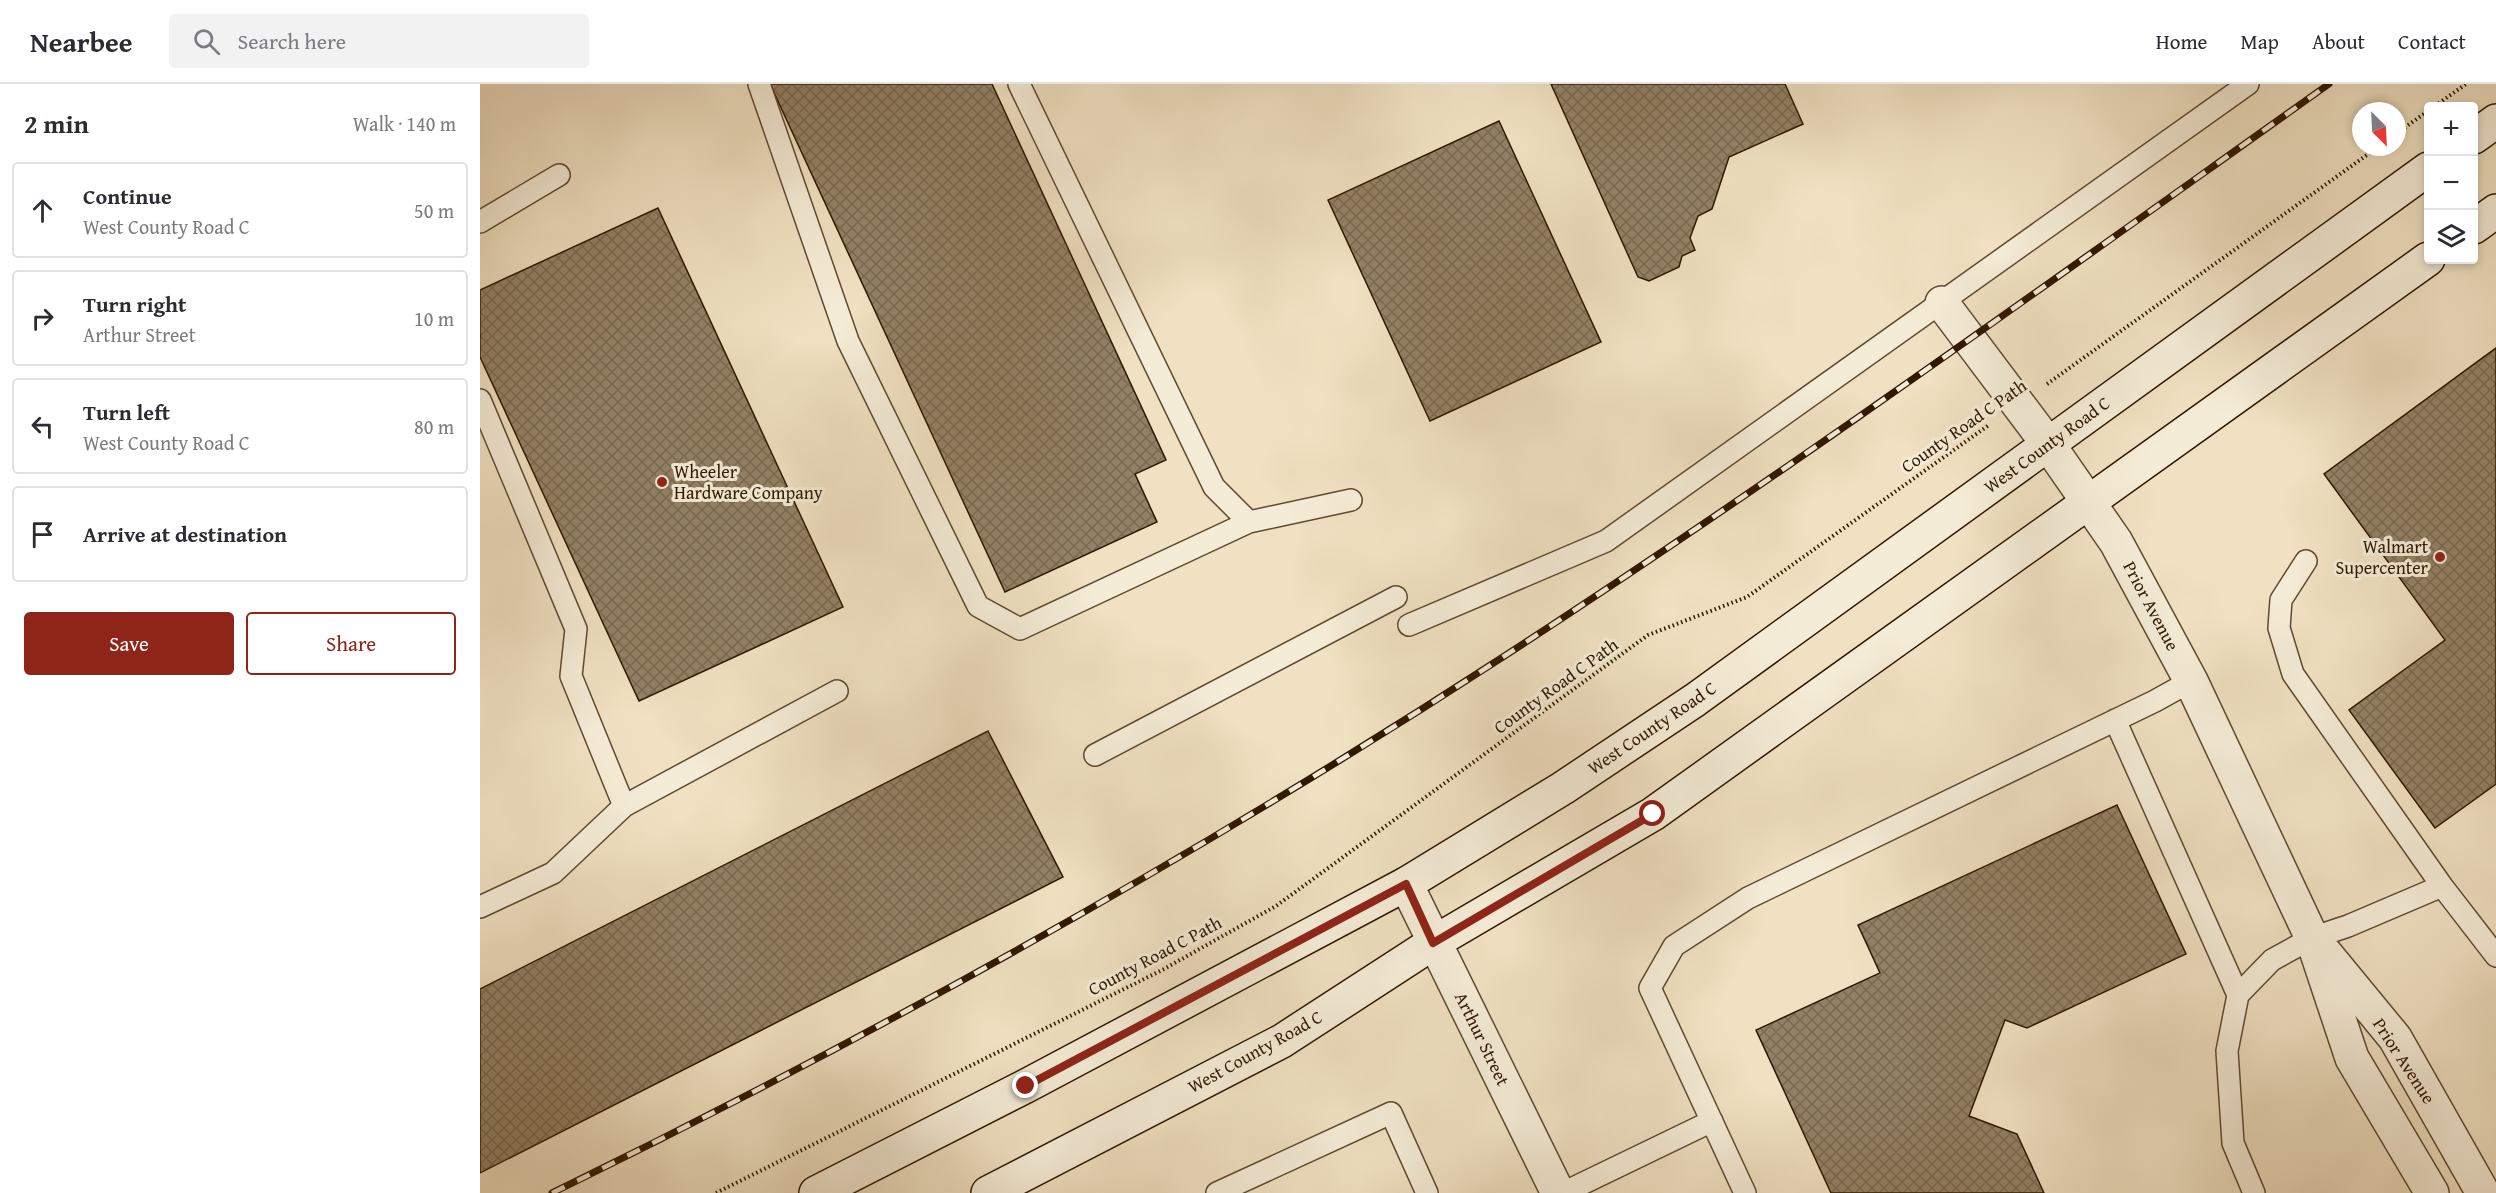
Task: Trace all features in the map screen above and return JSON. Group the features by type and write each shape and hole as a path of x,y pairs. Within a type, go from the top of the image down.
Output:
{"main road":[{"path":"2478,134 2496,121"},
{"name":"West County Road C","path":"816,1193 1037,1081 1406,884 1563,788 1695,700 2424,172"},
{"path":"2478,224 2496,211"},
{"name":"West County Road C","path":"988,1193 1282,1041 1433,943 1653,814 2424,262"},
{"name":"Prior Avenue","path":"1942,303 2048,444 2116,542 2191,681 2312,938 2352,1058 2433,1193"},
{"name":"Arthur Street","path":"1406,884 1433,943 1558,1193"},
{"name":"Prior Avenue","path":"2312,938 2395,1038 2484,1193"}],"lane":[{"path":"759,84 849,341 978,606 1020,629 1249,522 1351,500"},
{"path":"1019,84 1214,487 1249,522"},
{"path":"1409,625 1606,541 2248,84"},
{"path":"480,222 559,175"},
{"path":"480,400 576,629 571,676 624,806"},
{"path":"2306,561 2281,600 2279,628 2293,674 2442,886 2496,956"},
{"path":"1095,755 1396,597"},
{"path":"1745,1193 1650,988 1674,946 1748,898 2191,681"},
{"path":"480,907 553,873 624,806 837,691"},
{"path":"2115,720 2238,994"},
{"path":"2254,1193 2233,1143 2227,1051 2238,994 2272,960 2312,938 2348,926 2442,886"},
{"path":"1217,1193 1391,1113 1427,1193"},
{"path":"1563,1193 1712,1121"}],"path":[{"path":"2441,102 2466,84"},
{"path":"2406,127 2424,114"},
{"name":"County Road C Path","path":"716,1193 1164,969 1276,906 1648,635 1747,597 2365,156"}],"building":[{"path":"770,84 992,84 1166,460 1135,474 1157,522 1005,592"},
{"path":"1551,84 1785,84 1803,124 1729,157 1712,209 1698,216 1690,238 1695,250 1682,256 1679,267 1649,281 1638,277"},
{"path":"1499,121 1601,342 1430,421 1328,200"},
{"name":"Wheeler Hardware Company","path":"658,208 843,607 639,701 480,357 480,290"},
{"name":"Walmart Supercenter","path":"2496,348 2496,784 2435,828 2349,710 2445,640 2324,474"},
{"path":"988,731 1063,877 480,1173 480,989"},
{"path":"2117,805 2186,954 2027,1028 2005,1020 1969,1116 2017,1134 2044,1193 1831,1193 1756,1030 1880,973 1858,925"}],"railway":[{"path":"552,1193 796,1069 1037,939 1274,801 1391,729 1611,586 1818,445 2329,84"}],"place":[{"name":"Wheeler Hardware Company","path":"662,482"},
{"name":"Walmart Supercenter","path":"2440,557"}],"route":[{"path":"1026,1086 1406,884 1433,943 1653,814"}]}
